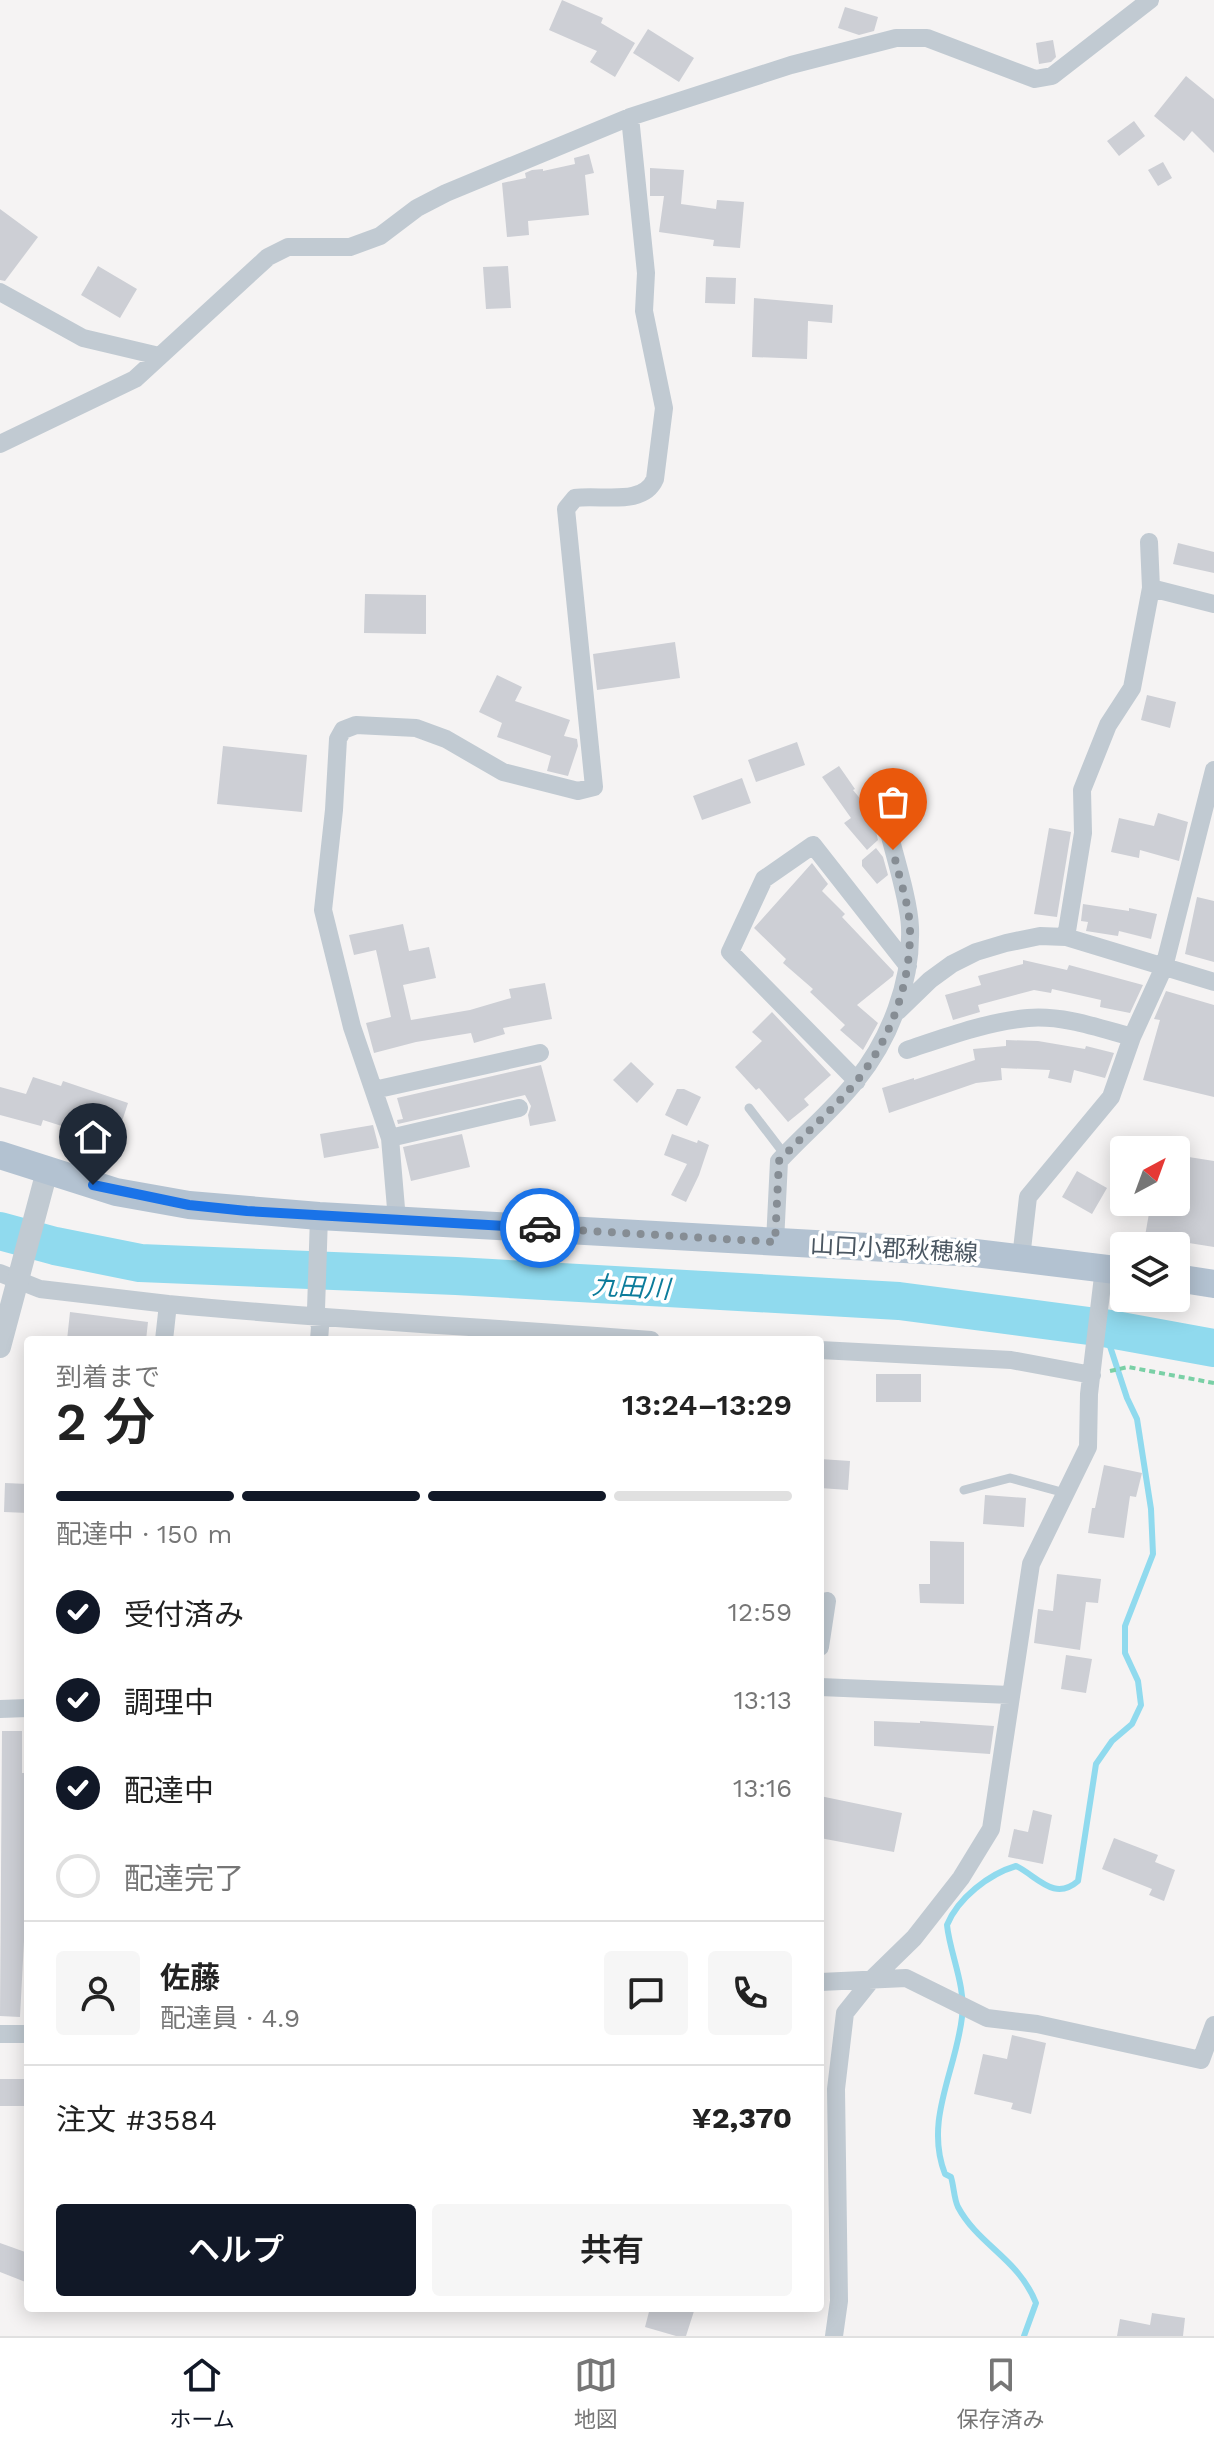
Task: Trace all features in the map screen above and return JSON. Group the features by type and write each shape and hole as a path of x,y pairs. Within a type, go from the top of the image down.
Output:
{"main road":[{"name":"山口小郡秋穂線","path":"0,1155 116,1192 319,1228 397,1220 975,1253 1021,1258 1110,1276"},
{"path":"1190,1280 1214,1284"}],"street":[{"path":"0,444 135,379 268,257 288,247 350,247 380,236 417,208 446,193 630,117 791,65 896,38 927,38 1035,79 1052,76 1150,0"},
{"path":"397,1220 390,1138 352,1027 323,910 338,739 343,730 356,725 416,728 446,739 503,772 578,791 594,787 566,509 575,498 632,496 645,494 651,489 664,408 644,311 646,273 630,117"},
{"path":"0,292 83,338 159,356"},
{"path":"1066,937 1083,833 1082,790 1108,725 1132,688 1151,588 1149,542"},
{"path":"1151,588 1214,604"},
{"path":"1021,1258 1028,1197 1111,1097 1132,1037 1164,967 1214,770"},
{"path":"775,1242 779,1161 857,1081 894,1015 908,966 910,925 887,825"},
{"path":"857,1081 730,952 764,879 813,845 908,966"},
{"path":"894,1015 930,980 952,964 976,952 1040,936 1066,937 1214,982"},
{"path":"907,1050 970,1029 1029,1018 1067,1020 1132,1037"},
{"path":"374,1090 540,1053"},
{"path":"390,1138 519,1108"},
{"path":"0,1347 12,1276 47,1171"},
{"path":"319,1228 316,1314 319,1336"},
{"path":"12,1276 40,1289 168,1304 602,1336"},
{"path":"834,2336 839,2301 836,2089 845,2013 873,1978 914,1938 961,1878 991,1829 1031,1564 1088,1447 1092,1368 1110,1276"},
{"path":"164,1336 168,1304"},
{"path":"824,1350 1011,1360 1092,1368"},
{"path":"824,1621 827,1601"},
{"path":"824,1687 1010,1695"},
{"path":"0,1709 24,1708"},
{"path":"824,1982 906,1978 987,2018 1037,2024 1201,2060 1214,2025"},
{"path":"0,2034 24,2034"}],"lane":[{"path":"749,1108 785,1155"},
{"path":"964,1490 1010,1478 1065,1493"}],"path":[{"path":"1092,1368 1128,1367 1214,1383"}],"building":[{"path":"562,0 603,18 601,23 635,43 615,77 590,62 597,51 549,30"},
{"path":"845,7 878,17 874,31 859,35 838,28"},
{"path":"648,29 694,58 679,82 633,53"},
{"path":"1053,40 1056,57 1051,62 1039,64 1036,43"},
{"path":"1186,76 1214,99 1214,153 1192,131 1184,141 1154,116"},
{"path":"1134,121 1145,136 1119,156 1107,141"},
{"path":"589,154 594,173 585,175 589,215 528,221 529,235 507,237 502,183 526,178 525,173 532,170 543,171 575,164 574,158"},
{"path":"1163,162 1172,178 1158,186 1148,170"},
{"path":"650,168 684,170 681,204 716,209 717,200 744,202 740,248 713,246 714,240 659,232 664,196 650,196"},
{"path":"0,209 38,237 5,281 0,280"},
{"path":"98,266 137,289 120,318 81,295"},
{"path":"508,266 511,308 486,309 483,267"},
{"path":"706,277 736,278 735,304 705,303"},
{"path":"754,298 833,305 832,323 808,321 807,359 752,357"},
{"path":"1178,543 1214,552 1214,573 1173,564"},
{"path":"365,594 426,595 426,634 364,633"},
{"path":"675,642 680,678 597,690 593,654"},
{"path":"497,675 522,687 515,701 570,720 564,736 577,739 578,746 568,776 547,771 551,756 497,737 502,723 479,712"},
{"path":"1147,695 1176,702 1170,728 1141,720"},
{"path":"797,742 805,765 756,782 748,760"},
{"path":"223,746 307,755 302,812 217,804"},
{"path":"839,766 853,790 877,819 878,840 867,850 844,823 851,818 822,777"},
{"path":"742,778 751,803 702,820 693,796"},
{"path":"1158,813 1188,822 1179,861 1140,850 1139,858 1111,852 1119,818 1154,826"},
{"path":"1049,828 1071,832 1057,917 1034,914"},
{"path":"876,848 883,857 888,875 877,884 862,866 862,860"},
{"path":"812,863 828,884 822,891 894,972 857,1005 878,1023 863,1050 840,1030 845,1025 810,992 813,989 783,963 786,959 754,928"},
{"path":"1197,897 1214,901 1214,962 1185,954"},
{"path":"1083,904 1157,914 1151,939 1119,931 1118,936 1086,931 1088,922 1081,921"},
{"path":"403,924 409,951 429,947 436,978 403,985 411,1020 470,1010 511,998 509,989 545,983 552,1019 503,1028 505,1034 474,1043 471,1033 374,1053 366,1023 391,1017 376,950 354,955 349,935"},
{"path":"1023,960 1067,970 1069,965 1143,985 1130,1013 1100,1007 1101,1000 1052,989 1051,993 1034,990 978,1005 980,1012 953,1020 945,995 981,985 978,976 1023,964"},
{"path":"1166,991 1214,1005 1214,1097 1143,1080 1160,1020 1154,1019"},
{"path":"772,1012 831,1075 804,1099 809,1105 788,1122 759,1088 756,1090 735,1067 762,1041 752,1032"},
{"path":"1006,1040 1038,1041 1085,1049 1086,1046 1114,1053 1105,1078 1074,1070 1071,1083 1048,1078 1050,1070 1001,1068 1002,1080 976,1083 889,1113 882,1088 975,1060 973,1049 1006,1046"},
{"path":"631,1062 654,1084 637,1103 613,1080"},
{"path":"541,1065 556,1121 530,1126 528,1115 531,1106 525,1095 398,1124 397,1120 403,1119 397,1098"},
{"path":"33,1077 61,1086 63,1081 128,1103 115,1143 43,1120 41,1126 0,1115 0,1087 26,1094"},
{"path":"677,1089 701,1097 687,1126 665,1115"},
{"path":"373,1125 379,1148 324,1158 320,1134"},
{"path":"462,1134 470,1167 411,1181 403,1147"},
{"path":"672,1134 709,1145 686,1202 671,1195 687,1164 664,1155"},
{"path":"1190,1157 1214,1161 1214,1247 1190,1243 1190,1232 1146,1232 1149,1216 1190,1216"},
{"path":"1077,1171 1107,1188 1092,1214 1062,1197"},
{"path":"70,1312 148,1322 146,1336 67,1336"},
{"path":"876,1374 921,1374 921,1402 876,1402"},
{"path":"824,1459 850,1461 848,1490 824,1488"},
{"path":"1104,1465 1142,1473 1136,1497 1130,1496 1124,1538 1088,1533"},
{"path":"5,1483 24,1484 24,1513 4,1512"},
{"path":"985,1495 1026,1498 1024,1527 983,1524"},
{"path":"930,1541 964,1542 964,1604 920,1603 919,1584 930,1584"},
{"path":"1057,1574 1101,1579 1098,1603 1086,1602 1080,1650 1034,1643 1038,1609 1053,1611"},
{"path":"1066,1655 1092,1659 1086,1693 1061,1689"},
{"path":"874,1721 994,1726 990,1754 874,1746"},
{"path":"2,1731 22,1731 24,1941 20,2017 0,2016"},
{"path":"824,1797 902,1813 894,1852 824,1839"},
{"path":"1033,1810 1052,1815 1043,1864 1008,1857 1014,1829 1028,1832"},
{"path":"1114,1838 1158,1855 1155,1862 1175,1870 1164,1901 1149,1895 1152,1889 1102,1869"},
{"path":"1012,2035 1046,2043 1031,2114 1011,2109 1013,2103 974,2094 983,2054 1007,2059"},
{"path":"0,2079 24,2079 24,2106 0,2106"},
{"path":"0,2243 24,2252 24,2281 0,2272"},
{"path":"649,2312 694,2312 686,2336 645,2327"},
{"path":"1152,2313 1185,2318 1183,2336 1117,2336 1120,2319 1150,2325"}],"waterway":[{"name":"九田川","path":"0,1231 140,1263 456,1276 899,1301 1104,1328 1214,1348"},
{"path":"1024,2336 1036,2303 1019,2274 967,2220 957,2204 951,2177 945,2174 939,2154 943,2096 959,2037 963,2005 947,1925 976,1888 1016,1866 1053,1888 1069,1887 1078,1881 1096,1764 1112,1741 1132,1724 1141,1705 1138,1681 1125,1653 1125,1626 1153,1554 1151,1509 1137,1419 1104,1328"}],"way so far":[{"path":"540,1228 775,1242 779,1161 857,1081 899,1006 908,966 910,925 893,850"}],"route":[{"path":"93,1185 189,1205 247,1211 540,1228"}]}
